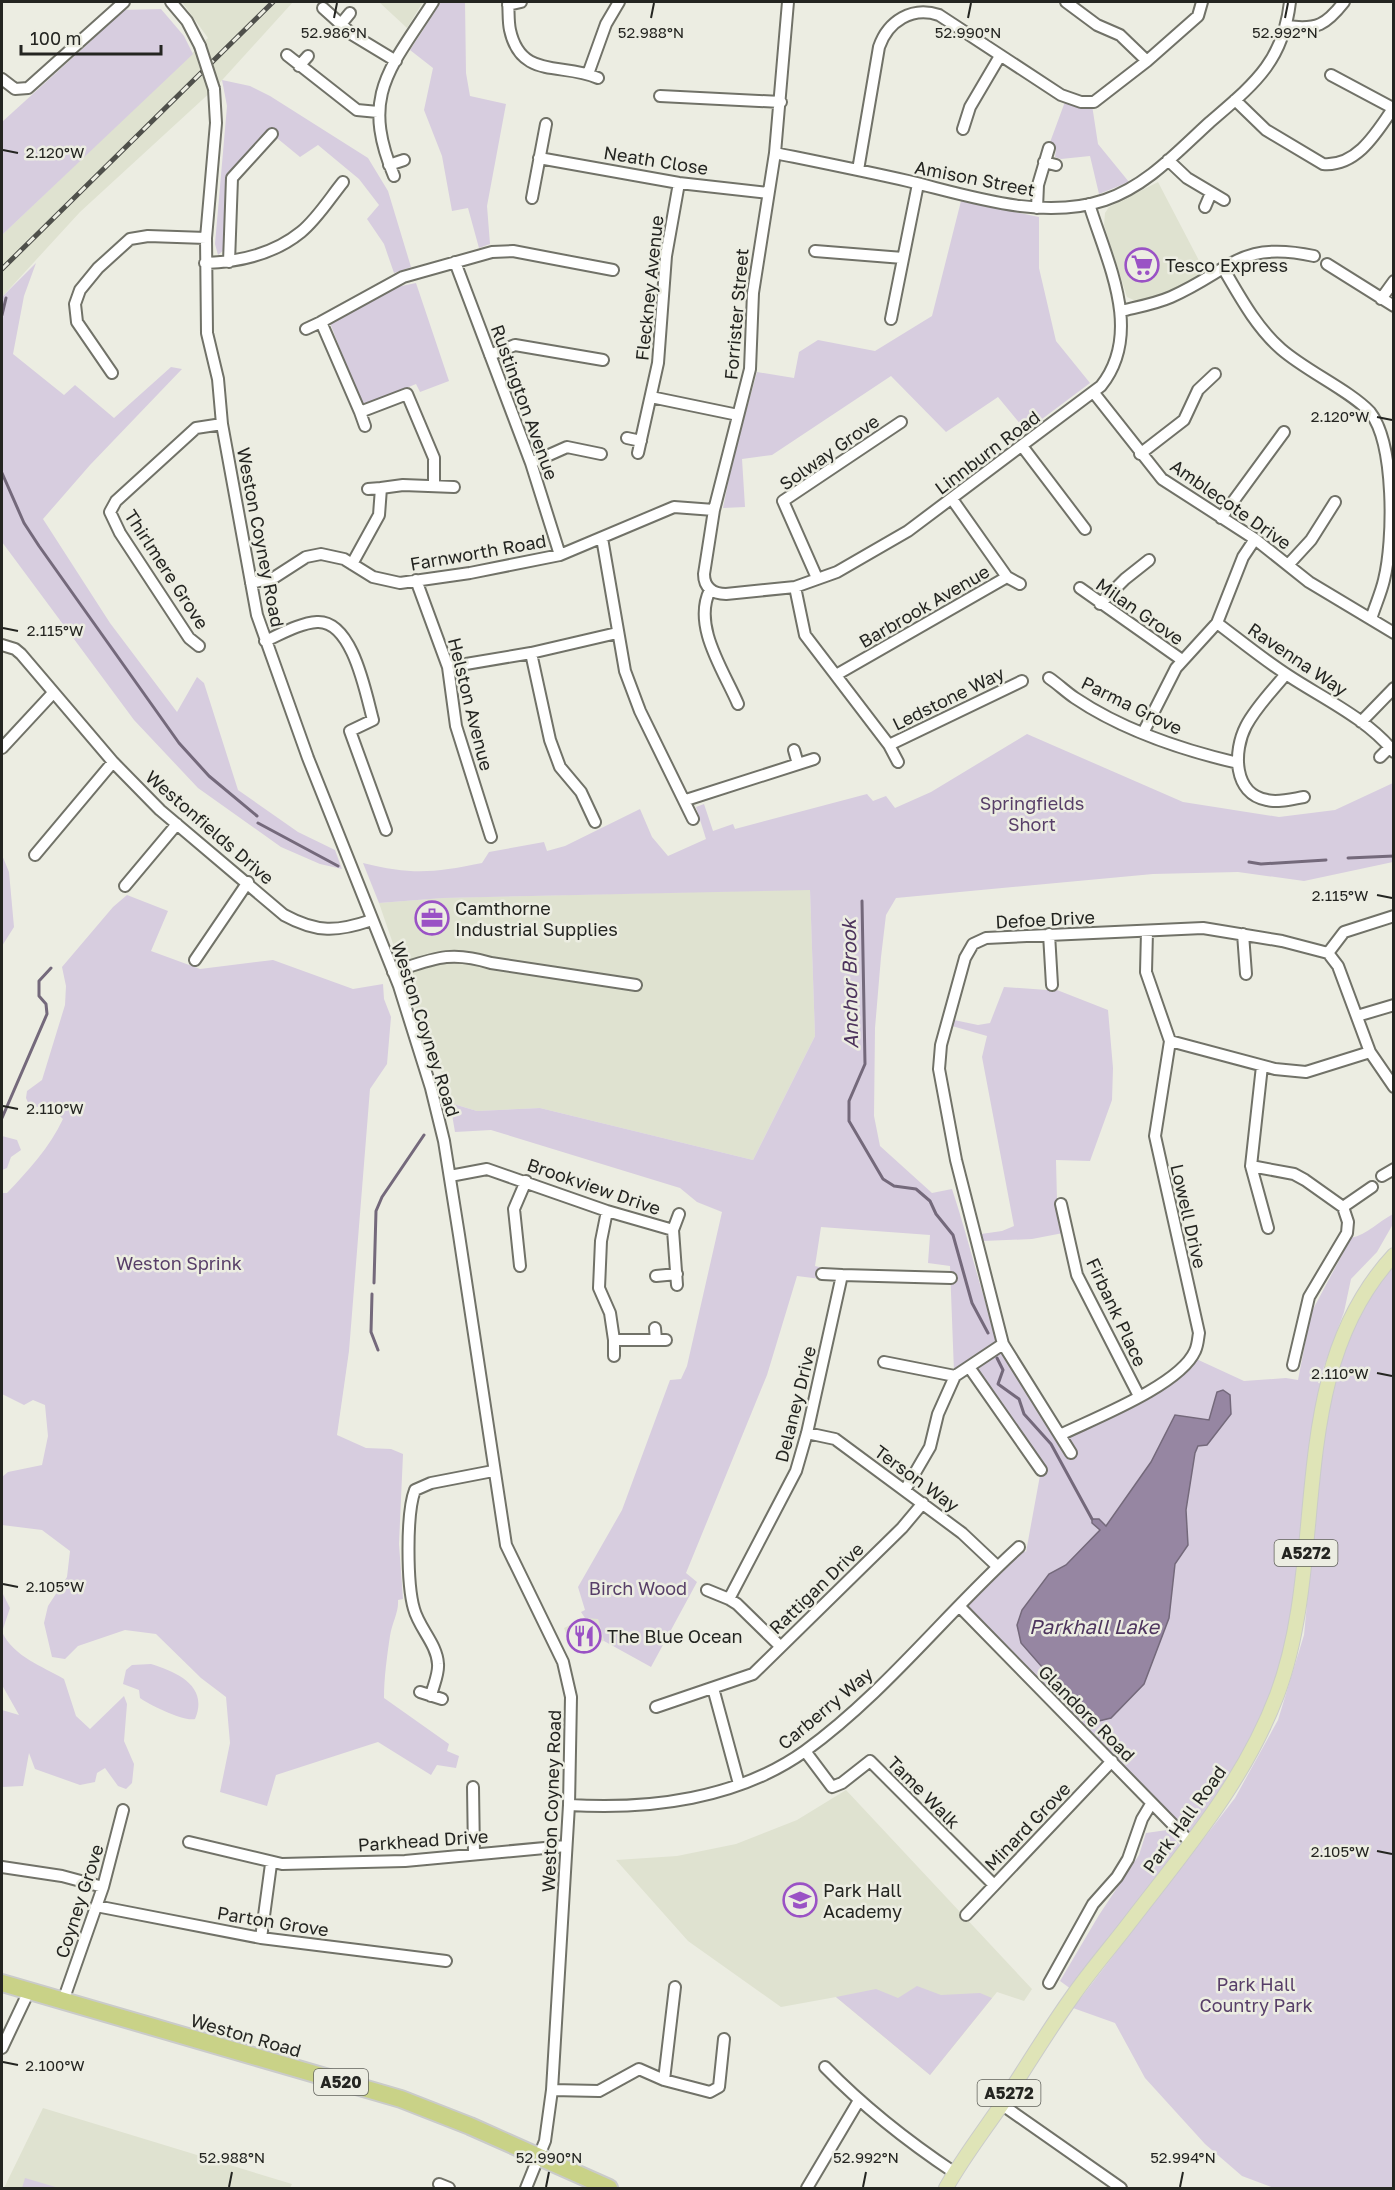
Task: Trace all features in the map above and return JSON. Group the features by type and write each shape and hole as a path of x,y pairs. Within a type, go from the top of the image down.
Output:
{"highway":[{"name":"Weston Road","path":"2,1983 401,2099 609,2188"}],"main road":[{"name":"Park Hall Road","path":"946,2188 1072,1997 1222,1802 1253,1750 1278,1692 1292,1643 1299,1603 1317,1440 1327,1385 1349,1321 1372,1282 1394,1255"}],"street":[{"path":"2,79 15,89 28,88 124,2"},
{"name":"Weston Coyney Road","path":"171,2 187,21 200,46 214,89 216,123 206,238 207,333 218,379 222,424 251,583 265,640 393,972 431,1088 450,1176 506,1545 563,1662 572,1697 569,1804 552,2090 540,2157 526,2188"},
{"path":"394,176 381,144 378,112 382,91 396,61 433,2"},
{"path":"521,2 508,3 510,28 520,55 540,67 593,76 606,24 619,2"},
{"name":"Forrister Street","path":"738,704 716,657 705,618 703,607 710,590 704,581 704,574 714,510 750,369 752,304 775,153 789,2"},
{"path":"1066,2 1096,25 1120,35 1147,61"},
{"path":"858,170 879,47 883,37 898,19 915,13 939,15 1061,95 1081,102 1094,102 1147,61 1198,15 1202,2"},
{"name":"Amison Street","path":"775,153 1037,208 1089,204 1132,188 1168,160 1235,100 1272,61 1280,47 1287,26 1290,2"},
{"path":"1287,26 1300,28 1324,24 1343,2"},
{"path":"323,8 353,35 396,61"},
{"path":"341,24 350,14"},
{"path":"287,55 357,110 378,112"},
{"path":"299,66 308,56"},
{"path":"963,129 961,115 1000,56"},
{"path":"1235,100 1266,130 1323,164 1334,165 1354,157 1393,108 1331,75"},
{"path":"660,96 781,102"},
{"path":"532,198 546,124"},
{"path":"229,262 232,178 272,134"},
{"path":"1037,208 1038,184 1049,148"},
{"name":"Neath Close","path":"539,158 679,183 768,193"},
{"path":"389,165 404,160"},
{"path":"1168,160 1187,178 1224,200"},
{"path":"1044,162 1056,165"},
{"path":"206,263 229,262 262,255 301,232 343,182"},
{"name":"Fleckney Avenue","path":"638,453 658,363 666,256 679,183"},
{"path":"889,311 903,258 918,184"},
{"path":"1205,207 1211,193"},
{"name":"Linnburn Road","path":"710,590 717,594 726,594 795,587 837,572 908,531 1094,393 1112,370 1120,351 1123,331 1121,311 1089,204"},
{"path":"112,373 77,322 75,304 80,290 98,268 130,239 148,236 206,238"},
{"path":"306,329 396,280 504,250 614,270"},
{"path":"1121,311 1169,298 1236,259 1258,251 1288,250 1314,256"},
{"path":"815,251 903,258"},
{"path":"601,267 604,254"},
{"name":"Rustington Avenue","path":"455,262 531,463 560,555"},
{"path":"1327,264 1394,306"},
{"path":"1223,268 1252,318 1281,349 1369,411 1383,434 1391,464 1391,526 1384,580 1371,619"},
{"path":"1380,299 1394,281"},
{"path":"321,322 365,426"},
{"path":"490,355 515,345 582,362 603,360"},
{"path":"1140,454 1184,420 1198,390 1215,375"},
{"path":"360,412 418,389"},
{"name":"Amblecote Drive","path":"1094,393 1140,454 1162,479 1178,492 1255,539 1309,582 1394,633"},
{"path":"407,394 434,458 434,485"},
{"path":"651,398 738,415"},
{"name":"Solway Grove","path":"817,578 783,501 901,422"},
{"name":"Thirlmere Grove","path":"192,645 120,533 110,512 116,501 196,428 222,424"},
{"path":"1221,518 1284,432"},
{"path":"627,438 641,441"},
{"path":"1022,446 1085,529"},
{"path":"531,463 567,447 601,454"},
{"path":"368,489 434,485 454,487"},
{"path":"352,564 379,515 381,488"},
{"name":"Barbrook Avenue","path":"836,675 1007,577 952,499"},
{"path":"1288,565 1311,540 1335,502"},
{"name":"Farnworth Road","path":"251,583 275,577 306,557 314,555 336,555 373,577 400,583 470,573 560,555 674,507 714,510"},
{"path":"602,538 625,672 640,711 686,800 693,819"},
{"path":"1143,733 1182,660 1217,623 1243,557 1255,539"},
{"path":"1100,604 1125,579 1149,560"},
{"path":"1007,577 1020,584"},
{"name":"Helston Avenue","path":"416,580 448,667 456,726 491,837"},
{"name":"Ledstone Way","path":"795,587 805,635 889,745 898,762"},
{"name":"Milan Grove","path":"1080,588 1182,660"},
{"path":"265,640 319,622 328,625 347,640 373,720 350,731 386,830"},
{"name":"Ravenna Way","path":"1217,623 1286,674 1361,722 1392,749"},
{"path":"448,667 531,653 617,633"},
{"name":"Westonfields Drive","path":"2,645 15,649 113,762 177,824 248,882 284,915 304,925 347,929 372,920"},
{"path":"531,653 550,740 560,767 581,792 595,822"},
{"path":"1286,674 1247,724 1242,735 1238,763 1243,784 1255,796 1271,801 1304,797"},
{"name":"Parma Grove","path":"1047,691 1052,680 1076,699 1143,733 1187,750 1238,763"},
{"path":"732,690 743,685"},
{"name":"Ledstone Way","path":"889,745 1018,686"},
{"path":"1361,722 1394,688"},
{"path":"2,748 53,693"},
{"path":"1380,757 1392,749"},
{"path":"794,750 798,764"},
{"path":"686,800 814,759"},
{"path":"42,851 113,762"},
{"path":"125,886 177,824"},
{"path":"195,960 248,882"},
{"path":"1394,916 1344,932 1328,953 1338,966 1370,1052 1394,1087"},
{"name":"Defoe Drive","path":"1071,1453 1003,1344 956,1160 939,1069 941,1045 965,958 973,944 986,938 1203,928 1243,934 1328,953"},
{"name":"Lowell Drive","path":"1060,1435 1161,1386 1192,1357 1197,1348 1198,1333 1155,1136 1170,1041 1146,972 1147,931"},
{"path":"1049,934 1055,977"},
{"path":"1243,934 1246,974"},
{"path":"393,972 454,955 468,956 491,963 636,985"},
{"path":"1357,1016 1394,1005"},
{"path":"1170,1041 1262,1066 1306,1072 1370,1052"},
{"path":"1262,1066 1251,1166 1268,1228"},
{"path":"1251,1166 1294,1174 1343,1207 1348,1222 1347,1233 1308,1297 1293,1365"},
{"name":"Brookview Drive","path":"450,1176 487,1168 607,1211 673,1230 677,1280 656,1276"},
{"path":"1382,1176 1394,1169"},
{"path":"520,1266 514,1209 526,1181"},
{"path":"1343,1207 1372,1187"},
{"name":"Firbank Place","path":"1061,1204 1077,1275 1139,1396"},
{"path":"607,1211 601,1241 599,1288 610,1313 614,1356"},
{"path":"673,1230 679,1214"},
{"path":"934,1277 935,1264"},
{"path":"822,1274 951,1278"},
{"name":"Delaney Drive","path":"729,1599 796,1471 807,1433 842,1275"},
{"path":"614,1340 661,1340 655,1328"},
{"path":"905,1490 930,1447 938,1414 955,1376 1003,1344"},
{"path":"884,1362 955,1376"},
{"path":"969,1367 1041,1470"},
{"name":"Terson Way","path":"807,1433 835,1439 962,1533 997,1566"},
{"path":"431,1696 438,1665 435,1649 414,1610 411,1581 410,1503 415,1490 431,1483 493,1471"},
{"name":"Rattigan Drive","path":"656,1707 753,1674 902,1528 923,1503"},
{"name":"Carberry Way","path":"569,1804 640,1807 675,1802 739,1784 782,1765 805,1751 862,1702 997,1566 1019,1547"},
{"path":"707,1590 737,1604 780,1646"},
{"name":"Glandore Road","path":"959,1606 1191,1843"},
{"path":"713,1688 739,1784"},
{"name":"Tame Walk","path":"805,1751 832,1787 842,1783 870,1761 994,1885"},
{"name":"Minard Grove","path":"966,1915 1112,1761"},
{"path":"473,1786 474,1854"},
{"name":"Park Hall Road","path":"1049,1983 1093,1904 1118,1877 1128,1858 1142,1819 1151,1804"},
{"name":"Coyney Grove","path":"63,2001 103,1887 123,1810"},
{"name":"Parkhead Drive","path":"189,1842 276,1864 405,1861 566,1846"},
{"path":"261,1938 276,1864"},
{"path":"2,1868 62,1876 103,1887"},
{"name":"Parton Grove","path":"96,1906 261,1938 446,1961"},
{"path":"664,2080 675,1987"},
{"path":"2,2048 29,1991"},
{"path":"552,2090 599,2091 639,2069 664,2080 710,2092 718,2087 724,2039"},
{"path":"825,2067 858,2102 903,2139 955,2173"},
{"path":"807,2188 858,2102"},
{"path":"1001,2104 1121,2188"}],"shaded area":[{"path":"182,2 293,2 214,89 80,212 2,297 2,235 208,38"},
{"path":"379,2 423,2 407,28"},
{"path":"1158,182 1206,274 1169,294 1138,302 1127,297 1104,225 1105,213 1109,207"},
{"path":"810,889 815,1036 753,1160 540,1108 477,1111 450,1103 439,1063 413,1002 379,903 442,898"},
{"path":"585,1618 598,1618 604,1641 572,1649 564,1628"},
{"name":"Park Hall Academy","path":"846,1790 1032,1989 1024,2001 997,1992 930,2075 836,1997 781,2007 688,1941 616,1860 677,1856 736,1844 797,1820"},
{"path":"43,2108 292,2184 290,2188 4,2188"}],"green space":[{"path":"441,2 465,2 466,73 470,96 506,104 487,206 490,244 479,248 468,208 452,211 442,156 424,110 433,68 410,50"},
{"path":"161,9 184,36 193,54 2,235 2,122 91,41 120,10"},
{"path":"222,80 250,86 270,96 368,158 388,191 411,267 394,273 384,244 367,219 379,205 359,179 318,145 300,157 272,134 232,178 230,245 218,255 215,244 227,106"},
{"path":"1066,99 1092,105 1098,144 1129,182 1099,194 1090,156 1061,159 1055,157 1056,149 1049,145"},
{"path":"961,201 1039,217 1039,268 1056,341 1090,383 1026,431 998,397 946,432 891,376 772,455 742,459 745,507 723,508 733,458 757,372 794,378 799,352 818,340 875,351 932,316"},
{"path":"36,263 24,296 13,354 64,395 75,385 114,418 171,367 182,369 90,465 43,519 110,623 177,712 197,677 204,683 238,790 298,832 335,850 342,869 320,864 281,847 198,788 134,720 2,542 2,297"},
{"path":"416,283 449,381 420,392 416,384 369,403 361,403 330,323 397,287"},
{"path":"1027,734 1183,802 1279,817 1335,810 1393,783 1393,862 1304,881 1238,872 1153,874 896,898 886,915 875,1028 874,1116 880,1146 932,1193 952,1189 998,1341 954,1372 950,1266 928,1263 930,1235 821,1227 815,1266 823,1268 821,1279 797,1276 767,1375 686,1573 697,1582 651,1667 604,1641 598,1619 585,1618 581,1612 585,1610 578,1587 622,1510 670,1380 681,1379 687,1366 722,1212 697,1202 680,1188 491,1130 455,1132 450,1103 477,1111 540,1108 753,1160 815,1036 810,890 443,898 379,903 363,863 409,871 436,871 482,863 489,852 544,842 547,851 565,846 640,809 652,837 668,856 706,839 696,807 704,804 713,831 733,824 735,829 867,794 873,801 886,796 895,808 931,792"},
{"path":"2,855 9,872 14,927 2,946"},
{"name":"Weston Sprink","path":"127,895 168,911 151,951 200,969 273,960 353,989 383,984 384,999 391,1017 387,1064 370,1089 349,1351 337,1435 366,1448 391,1449 403,1454 399,1544 403,1599 398,1600 390,1636 384,1698 449,1744 447,1751 459,1756 456,1768 437,1765 431,1775 378,1742 276,1775 267,1806 220,1792 230,1743 226,1697 201,1678 156,1634 125,1630 78,1646 65,1659 52,1657 44,1623 48,1606 67,1577 70,1551 42,1530 2,1525 2,1477 8,1472 42,1465 48,1436 45,1405 33,1400 24,1405 2,1394 2,1193 7,1193 38,1158 63,1119 50,1107 30,1107 26,1098 27,1091 42,1080 65,1005 66,986 62,967 113,907"},
{"path":"1047,986 1056,986 1057,990 1108,1010 1113,1068 1112,1100 1090,1161 1056,1160 1057,1201 1063,1233 1032,1239 983,1241 981,1234 1002,1231 1014,1226 982,1057 987,1036 952,1026 954,1020 978,1025 990,1023 1004,987 1047,990"},
{"path":"2,1136 17,1140 21,1150 11,1157 7,1168 2,1170"},
{"path":"1393,1214 1393,1224 1377,1252 1351,1279 1344,1312 1318,1383 1327,1385 1303,1579 1267,1719 1191,1843 959,1606 1021,1548 1026,1552 1041,1470 969,1367 1003,1344 1060,1435 1160,1386 1192,1357 1244,1381 1286,1378 1298,1380 1311,1313 1351,1238 1368,1231"},
{"name":"Park Hall Country Park","path":"1393,1264 1393,2188 1274,2188 1242,2176 1205,2144 1145,2078 1115,2023 1073,2008 1235,1798 1278,1720 1304,1635 1323,1440 1336,1378 1349,1339 1364,1305"},
{"path":"2,1592 10,1608 2,1632"},
{"path":"2,1632 7,1641 21,1654 64,1679 76,1716 90,1729 124,1696 127,1704 124,1741 134,1764 132,1783 126,1789 118,1786 105,1768 97,1773 95,1782 80,1785 35,1769 29,1753 23,1786 2,1787 2,1710 19,1715 2,1685"},
{"path":"151,1664 180,1676 194,1689 198,1698 195,1719 183,1718 159,1709 140,1698 139,1690 123,1684 126,1670 132,1665"},
{"path":"1167,1830 1180,1845 1175,1854 1071,1989 1060,1981 1099,1915 1139,1855 1146,1833"},
{"path":"917,1986 941,1995 980,1993 992,1998 930,2075 836,1997 876,1989 898,1998"},
{"path":"25,2178 59,2188 22,2188"}],"water":[{"name":"Parkhall Lake","path":"1223,1390 1230,1395 1231,1414 1207,1445 1198,1446 1195,1453 1186,1510 1188,1545 1175,1564 1169,1618 1144,1684 1111,1718 1091,1723 1021,1643 1017,1625 1022,1610 1049,1574 1066,1565 1100,1530 1092,1523 1092,1519 1099,1519 1106,1526 1151,1462 1175,1415 1209,1420 1217,1392"}],"waterway":[{"path":"2,315 6,298"},
{"path":"2,473 24,523 39,546 179,743 209,776 257,816"},
{"path":"258,823 338,866"},
{"path":"1348,858 1394,856"},
{"path":"1249,862 1261,864 1326,860"},
{"name":"Anchor Brook","path":"862,901 865,1064 849,1101 849,1121 883,1179 894,1186 916,1189 930,1201 936,1214 953,1235 972,1303 988,1333"},
{"path":"2,1118 47,1014 46,1004 39,996 39,981 51,968"},
{"path":"374,1283 376,1211 382,1197 424,1135"},
{"path":"372,1294 371,1332 378,1350"},
{"name":"Anchor Brook","path":"997,1358 1003,1370 998,1384 1019,1399 1024,1414 1051,1444 1092,1519"}],"railway":[{"path":"2,269 273,2"}],"place":[{"name":"Tesco Express","path":"1142,265"},
{"name":"Camthorne Industrial Supplies","path":"432,918"},
{"name":"The Blue Ocean","path":"584,1636"},
{"name":"Park Hall Academy","path":"800,1900"}],"park label":[{"name":"Springfields Short","path":"1032,813"},
{"name":"Birch Wood","path":"638,1588"}]}
